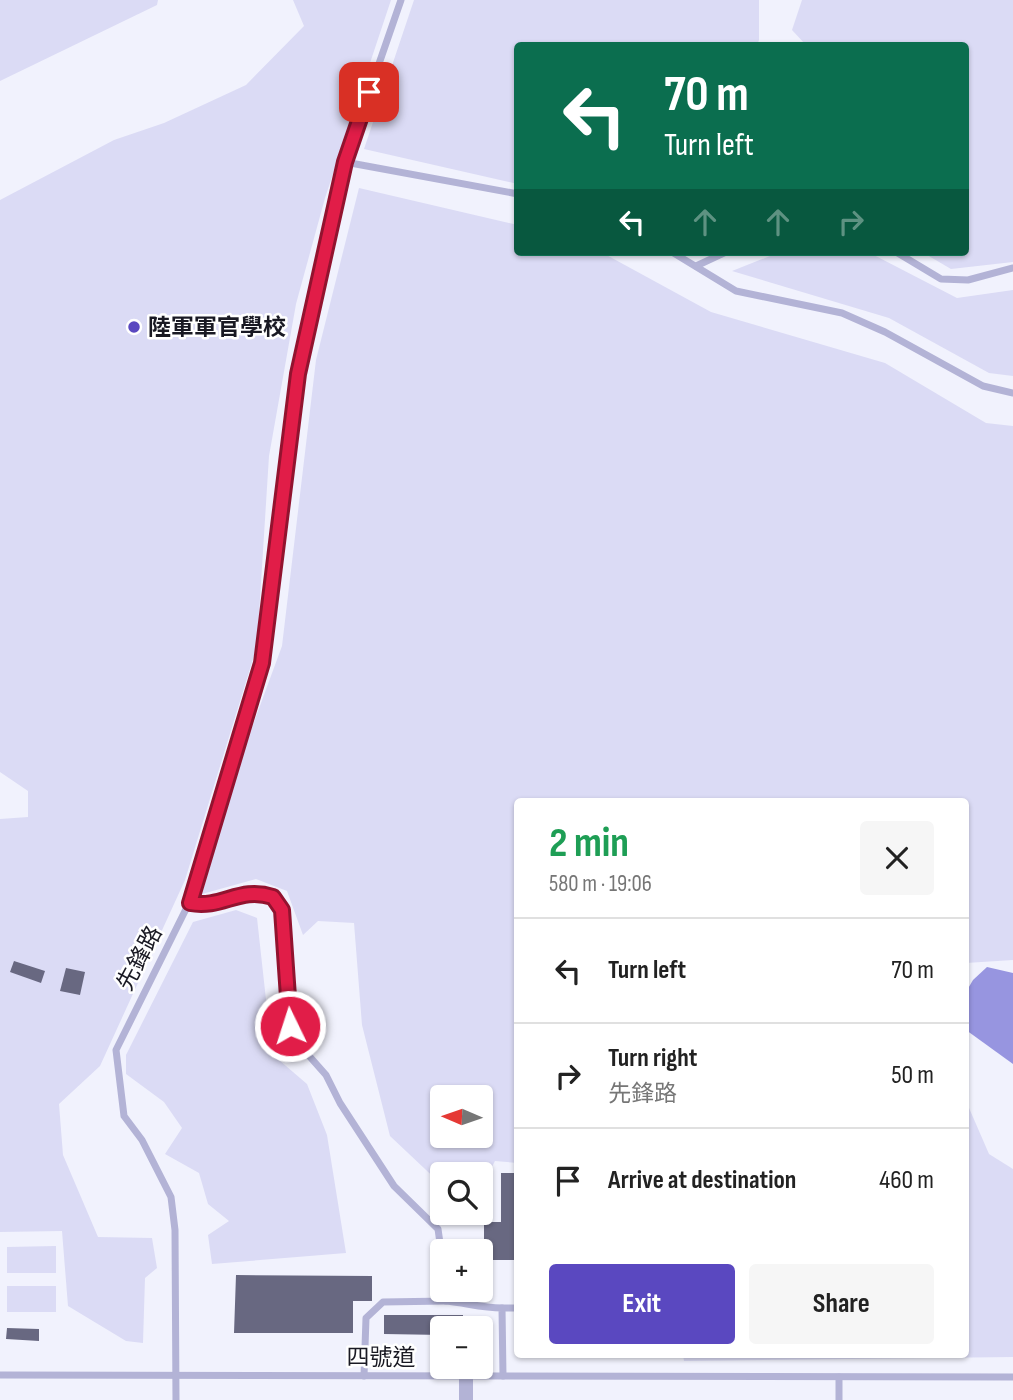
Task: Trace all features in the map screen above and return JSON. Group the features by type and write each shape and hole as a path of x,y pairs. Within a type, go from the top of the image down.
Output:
{"street":[{"path":"466,1379 466,1400"}],"lane":[{"name":"先鋒路","path":"176,1400 175,1230 171,1197 142,1140 124,1116 117,1078 116,1050 190,903 262,663 298,374 345,162 401,0"},
{"path":"345,162 514,193"},
{"path":"679,256 736,291 842,313 884,332 983,386 1013,393"},
{"path":"695,266 717,256"},
{"path":"903,256 941,279 968,280 1013,268"},
{"path":"190,903 208,906 246,893 273,897 282,910 290,1026 295,1040 326,1075 394,1186 438,1229 439,1239"},
{"path":"364,1376 366,1318 383,1301 430,1301"},
{"path":"456,1302 474,1308 514,1308"},
{"path":"502,1308 503,1376"},
{"name":"四號道","path":"0,1375 430,1376"},
{"name":"四號道","path":"493,1376 1013,1377"},
{"path":"839,1377 839,1400"}],"shaded area":[{"path":"0,0 158,0 157,5 0,81"},
{"path":"293,0 391,0 325,198 296,304 269,456 257,646 185,880 100,1066 59,1104 63,1155 98,1237 152,1238 157,1268 145,1278 143,1343 126,1341 68,1306 62,1231 0,1232 0,819 28,817 28,791 0,772 0,200 114,140 164,123 246,85 304,26"},
{"path":"414,0 759,0 758,42 514,42 514,183 364,149"},
{"path":"802,0 1013,0 1013,262 951,269 929,256 969,256 969,42 803,42 792,30"},
{"path":"359,188 514,224 514,256 608,256 711,312 885,363 986,423 1013,426 1013,960 969,963 969,798 514,798 514,1163 495,1161 493,1165 493,1162 430,1162 430,1174 390,1136 362,1025 354,923 318,921 303,935 287,891 256,879 202,894 244,749 282,646 316,360"},
{"path":"770,256 876,256 957,298 1013,290 1013,376 989,373 889,318 732,271"},
{"path":"236,910 257,918 272,1054 307,1084 327,1135 346,1253 212,1264 208,1235 229,1221 208,1204 199,1173 165,1154 182,1128 164,1102 126,1074 126,1055 193,922"},
{"path":"987,967 1013,973 1013,1064 969,1032 969,987"},
{"path":"969,1108 989,1154 1013,1169 1013,1357 969,1358"},
{"path":"56,1246 56,1273 7,1273 7,1247"},
{"path":"7,1286 56,1286 56,1312 7,1312"},
{"path":"684,1358 931,1358 684,1361"}],"building":[{"path":"14,961 45,971 41,983 10,972"},
{"path":"66,968 85,972 80,995 60,991"},
{"path":"501,1173 514,1173 514,1260 493,1260 493,1239 484,1239 484,1225 493,1225 493,1222 501,1222"},
{"path":"236,1275 372,1276 372,1301 353,1301 353,1333 234,1333"},
{"path":"384,1315 463,1315 430,1316 430,1335 384,1334"},
{"path":"7,1328 39,1329 39,1341 6,1339"}],"place":[{"name":"陸軍軍官學校","path":"134,327"}],"route":[{"path":"290,1026 282,910 273,897 263,893 246,893 208,906 190,903 216,807 262,663 298,374 345,162 369,92"}]}
